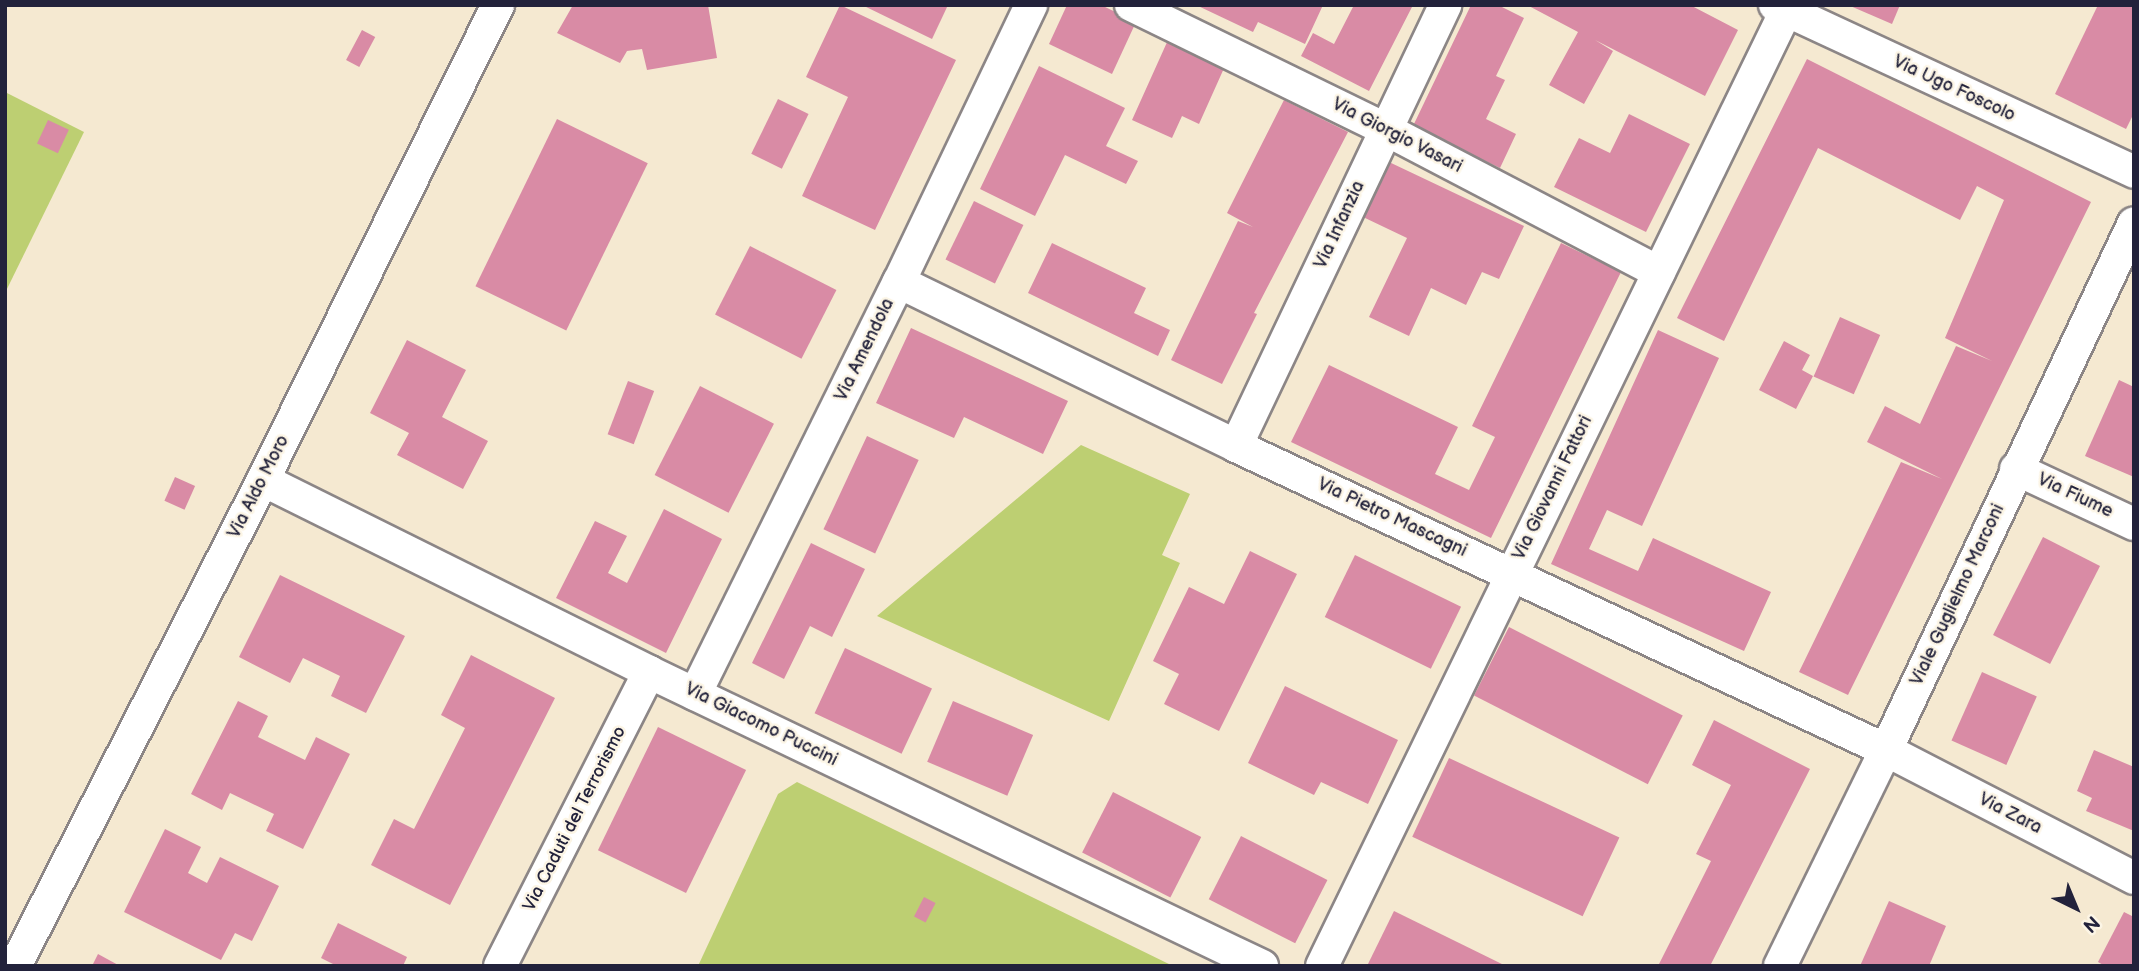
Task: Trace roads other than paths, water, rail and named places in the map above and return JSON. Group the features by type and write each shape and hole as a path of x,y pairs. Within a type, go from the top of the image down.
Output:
{"street":[{"name":"Via Aldo Moro","path":"15,966 263,480 498,5"},
{"name":"Via Amendola","path":"695,694 899,282 1031,5"},
{"name":"Via Giorgio Vasari","path":"1131,5 1385,129 1659,272"},
{"name":"Via Infanzia","path":"1236,446 1445,5"},
{"name":"Via Ugo Foscolo","path":"1781,8 2134,172"},
{"name":"Via Giovanni Fattori","path":"1322,966 1659,272 1781,8"},
{"name":"Viale Guglielmo Marconi","path":"1780,966 1886,750 2134,223"},
{"name":"Via Pietro Mascagni","path":"899,282 1236,446 1886,750"},
{"name":"Via Fiume","path":"2016,469 2134,524"},
{"name":"Via Giacomo Puccini","path":"263,480 649,672 1262,966"},
{"name":"Via Caduti del Terrorismo","path":"500,966 649,672"},
{"name":"Via Zara","path":"1886,750 2134,878"}]}
